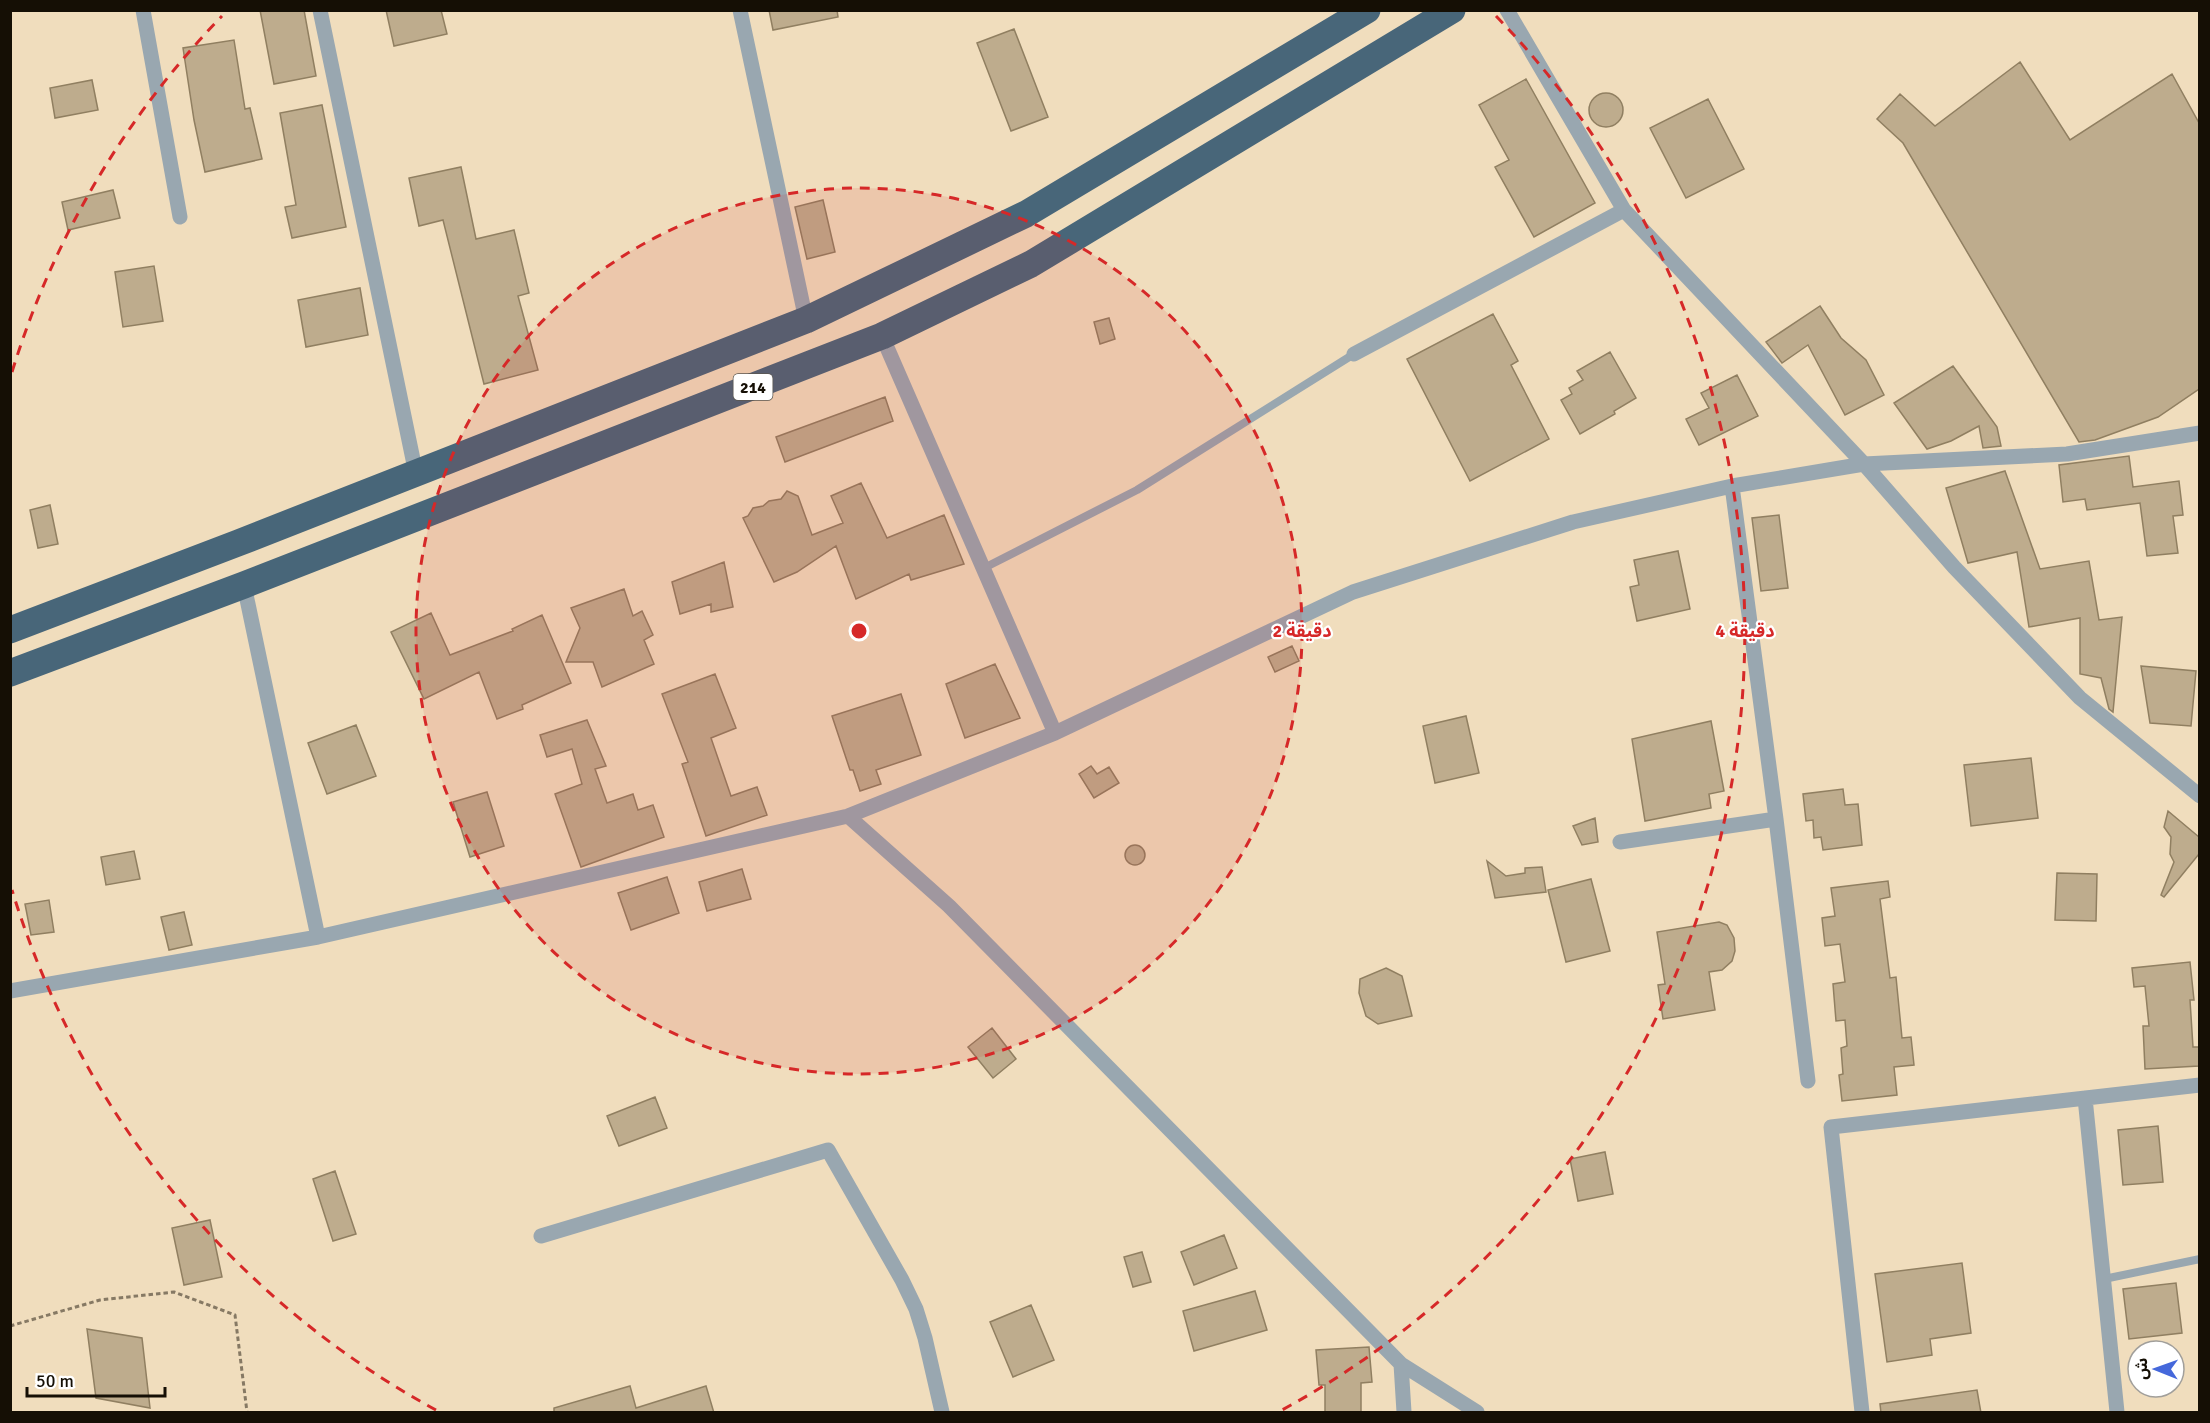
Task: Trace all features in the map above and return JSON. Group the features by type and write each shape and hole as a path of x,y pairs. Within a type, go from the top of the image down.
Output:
{"highway":[{"name":"214","path":"10,630 416,474 806,320 1026,214 1367,10"},
{"name":"214","path":"10,673 244,585 882,336 1031,264 1452,10"}],"street":[{"path":"142,10 180,217"},
{"path":"320,10 416,474"},
{"path":"740,10 806,320"},
{"path":"1507,10 1624,210 1864,464 1954,567 2080,698 2199,796"},
{"path":"1354,354 1624,210"},
{"path":"882,336 1055,733"},
{"path":"10,992 318,937 848,816 1055,733 1353,592 1573,522 1732,486 1864,464 2067,454 2199,433"},
{"path":"1732,486 1808,1082"},
{"path":"244,585 318,937"},
{"path":"848,816 949,906 1401,1364 1476,1413"},
{"path":"1620,843 1776,819"},
{"path":"1862,1413 1830,1127 2199,1085"},
{"path":"2085,1098 2117,1413"},
{"path":"541,1236 828,1149 916,1309 942,1413"},
{"path":"1401,1364 1404,1413"}],"lane":[{"path":"984,568 1137,490 1354,354"},
{"path":"2104,1279 2199,1259"}],"path":[{"path":"10,1326 100,1300 174,1292 235,1315 247,1413"}],"building":[{"path":"260,10 304,10 316,76 274,84"},
{"path":"386,10 441,10 447,34 394,46"},
{"path":"769,10 837,10 838,17 773,30"},
{"path":"1014,29 1048,117 1011,131 977,43"},
{"path":"234,40 245,109 250,108 262,159 205,172 183,48"},
{"path":"2020,62 2070,140 2172,74 2199,123 2199,389 2158,417 2095,440 2079,442 1903,143 1877,119 1900,94 1935,126"},
{"path":"1526,79 1595,203 1534,237 1495,167 1509,160 1479,105"},
{"path":"92,80 98,110 55,118 50,88"},
{"path":"1606,93 1618,98 1623,110 1618,122 1606,127 1594,122 1589,110 1594,98"},
{"path":"1708,99 1744,169 1686,198 1650,128"},
{"path":"322,105 346,227 292,238 285,207 296,205 280,113"},
{"path":"461,167 476,239 514,230 529,293 518,296 538,370 484,384 443,220 419,226 409,178"},
{"path":"113,190 120,218 68,230 62,202"},
{"path":"823,200 835,252 807,259 795,207"},
{"path":"154,266 163,321 123,327 115,272"},
{"path":"360,288 368,335 306,347 298,300"},
{"path":"1820,306 1841,338 1866,360 1884,395 1845,415 1808,345 1782,363 1766,342"},
{"path":"1493,314 1518,361 1511,365 1549,439 1470,481 1407,359"},
{"path":"1109,318 1115,339 1100,344 1094,322"},
{"path":"1610,352 1636,398 1614,411 1615,414 1580,434 1561,400 1572,394 1569,388 1583,380 1577,371"},
{"path":"1953,366 1997,427 2001,446 1983,448 1979,426 1951,441 1927,449 1894,403"},
{"path":"1737,375 1758,416 1699,445 1686,419 1709,408 1701,393"},
{"path":"885,397 893,421 785,462 776,437"},
{"path":"2129,456 2133,487 2179,481 2183,515 2173,516 2178,553 2147,556 2140,503 2087,510 2085,499 2063,502 2059,465"},
{"path":"2005,471 2040,569 2089,561 2099,620 2122,617 2113,712 2109,709 2101,678 2080,674 2080,618 2029,627 2017,552 1968,563 1946,488"},
{"path":"861,483 887,538 944,515 964,564 911,580 909,574 856,599 836,546 797,572 774,582 743,518 748,516 753,508 781,499 787,491 798,496 812,535 843,523 831,496"},
{"path":"50,505 58,544 38,548 30,510"},
{"path":"1779,515 1788,588 1761,591 1752,518"},
{"path":"1678,551 1690,609 1637,621 1630,587 1639,585 1634,560"},
{"path":"724,562 733,607 711,612 711,604 680,614 672,582"},
{"path":"624,589 633,616 642,611 653,635 644,640 654,664 602,687 593,662 566,662 580,628 571,608"},
{"path":"431,613 450,655 513,631 512,629 542,615 571,683 522,705 523,709 497,719 479,672 424,699 391,632"},
{"path":"1292,646 1299,661 1275,672 1268,657"},
{"path":"995,664 1020,718 965,738 946,684"},
{"path":"2141,666 2196,671 2191,726 2150,723"},
{"path":"715,674 736,728 711,738 731,796 757,787 767,815 706,836 682,764 688,762 662,694"},
{"path":"901,694 921,755 876,770 881,784 860,791 853,770 850,770 832,716"},
{"path":"1466,716 1479,773 1435,783 1423,726"},
{"path":"587,720 606,766 595,769 607,803 633,794 638,810 653,805 664,837 581,867 555,794 582,784 572,749 547,757 540,735"},
{"path":"1711,721 1724,791 1709,794 1711,808 1645,821 1632,739"},
{"path":"356,725 376,776 327,794 308,743"},
{"path":"2031,758 2038,818 1971,826 1964,765"},
{"path":"1091,766 1097,774 1109,767 1119,783 1094,798 1079,774"},
{"path":"1843,789 1845,805 1858,804 1862,845 1823,850 1821,837 1814,838 1813,820 1806,821 1803,794"},
{"path":"487,792 504,846 470,857 453,802"},
{"path":"2168,811 2199,837 2199,854 2164,897 2161,895 2174,862 2170,854 2171,837 2164,827"},
{"path":"1595,818 1598,842 1582,845 1573,826"},
{"path":"1135,845 1142,848 1145,855 1142,862 1135,865 1128,862 1125,855 1128,848"},
{"path":"134,851 140,879 106,885 101,857"},
{"path":"1487,861 1506,876 1525,873 1525,868 1542,867 1546,892 1495,898"},
{"path":"742,869 751,899 707,911 699,882"},
{"path":"2057,873 2097,874 2096,921 2055,920"},
{"path":"667,877 679,913 631,930 618,893"},
{"path":"1591,879 1610,951 1566,962 1548,890"},
{"path":"1888,881 1890,897 1880,899 1890,978 1896,977 1902,1038 1911,1037 1914,1065 1894,1067 1897,1095 1842,1101 1839,1075 1843,1074 1841,1048 1847,1046 1845,1020 1836,1021 1833,984 1845,982 1840,944 1825,946 1822,918 1835,916 1831,888"},
{"path":"49,900 54,932 31,935 25,904"},
{"path":"184,912 192,945 169,950 161,917"},
{"path":"1719,922 1727,925 1734,938 1735,951 1732,961 1722,970 1709,972 1715,1010 1663,1019 1658,985 1665,984 1657,932"},
{"path":"2190,962 2194,1000 2190,1000 2193,1047 2199,1047 2199,1066 2145,1069 2143,1026 2149,1026 2145,986 2134,987 2132,968"},
{"path":"1386,968 1402,976 1412,1016 1378,1024 1366,1016 1359,993 1360,979"},
{"path":"992,1028 1016,1059 993,1078 968,1047"},
{"path":"655,1097 667,1128 619,1146 607,1116"},
{"path":"2158,1126 2163,1182 2123,1185 2118,1130"},
{"path":"1605,1152 1613,1194 1578,1201 1570,1159"},
{"path":"335,1171 356,1234 333,1241 313,1179"},
{"path":"210,1220 222,1277 184,1285 172,1228"},
{"path":"1224,1235 1237,1268 1194,1285 1181,1252"},
{"path":"1142,1252 1151,1282 1133,1287 1124,1257"},
{"path":"1962,1263 1971,1333 1930,1339 1932,1355 1887,1362 1875,1274"},
{"path":"2176,1283 2182,1333 2129,1339 2123,1289"},
{"path":"1255,1291 1267,1330 1194,1351 1183,1311"},
{"path":"1031,1305 1054,1360 1013,1377 990,1322"},
{"path":"87,1329 142,1338 150,1408 96,1398"},
{"path":"1369,1347 1372,1382 1361,1383 1361,1413 1325,1413 1325,1385 1319,1385 1316,1350"},
{"path":"630,1386 636,1408 706,1386 714,1413 554,1413 554,1408"},
{"path":"1977,1390 1981,1413 1881,1413 1880,1404"}]}
